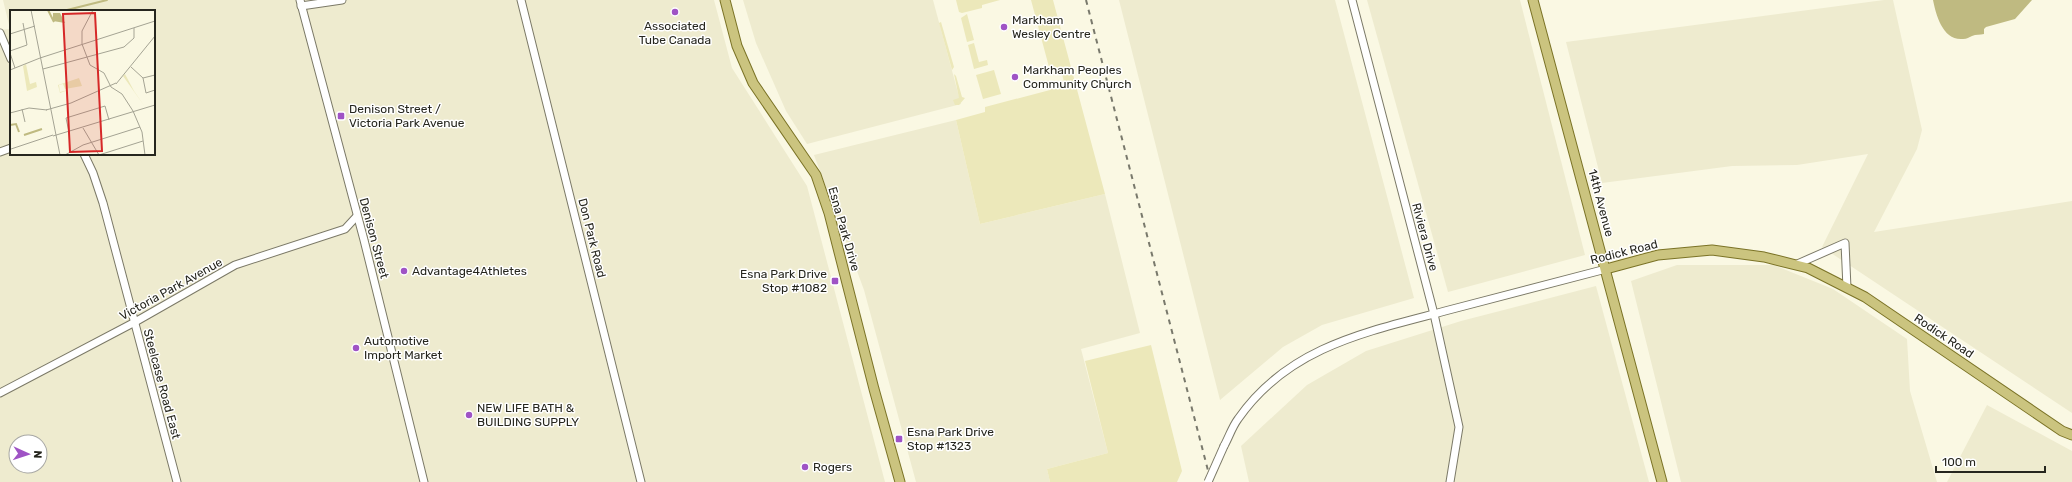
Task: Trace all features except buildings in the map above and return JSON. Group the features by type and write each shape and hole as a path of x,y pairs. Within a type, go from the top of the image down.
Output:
{"main road":[{"name":"Esna Park Drive","path":"725,0 737,46 753,83 816,175 829,213 874,389 900,482"},
{"name":"14th Avenue","path":"1533,0 1662,482"},
{"name":"Rodick Road","path":"1606,269 1658,255 1712,250 1764,257 1808,268 1865,297 2062,431 2072,434"}],"street":[{"path":"301,3 342,0"},
{"name":"Don Park Road","path":"521,0 642,482"},
{"name":"Riviera Drive","path":"1352,0 1434,314 1459,427 1450,482"},
{"name":"Denison Street","path":"301,3 357,216 424,482"},
{"path":"0,33 10,57"},
{"path":"0,152 10,148"},
{"name":"Steelcase Road East","path":"84,155 93,173 103,203 177,482"},
{"name":"Victoria Park Avenue","path":"0,394 135,322 235,265 345,228 357,216"},
{"path":"1795,265 1845,243 1847,288"},
{"name":"Rodick Road","path":"1208,482 1237,420 1249,404 1274,380 1298,363 1346,338 1385,326 1606,269"}],"shaded area":[{"path":"3,0 714,0 732,68 807,186 885,482 0,482 0,30 10,29"},
{"path":"743,0 933,0 961,104 807,144 786,111 756,43"},
{"path":"956,0 1000,0 982,5 982,8 962,13 959,12"},
{"path":"1031,0 1053,0 1105,194 980,224 956,120 985,112 985,107 1050,90 1057,84 1064,82 1062,74 1054,74 1049,67"},
{"path":"1119,0 1335,0 1414,298 1322,325 1283,347 1220,400"},
{"path":"1367,0 1520,0 1585,255 1448,292"},
{"path":"1893,0 1922,130 1917,149 1874,232 2072,201 2072,413 1822,247 1868,154 1797,165 1732,166 1602,183 1566,42"},
{"path":"1933,0 2032,0 2015,19 1986,27 1984,29 1984,34 1963,39 1956,39 1950,36 1942,26 1936,13"},
{"path":"967,14 974,40 967,42 961,18"},
{"path":"941,22 954,67 952,70 939,23"},
{"path":"974,43 979,62 987,60 988,65 974,69 968,45"},
{"path":"994,70 1001,94 983,99 976,75"},
{"path":"954,74 956,76 962,97 965,98 959,105 955,105 953,100 959,98"},
{"path":"956,120 980,224 1105,194 1140,333 1081,349 1108,453 1047,469 1050,482 916,482 864,290 814,155"},
{"path":"1677,265 1774,265 1833,289 1907,339 1910,391 1937,482 1681,482 1631,281"},
{"path":"1596,286 1649,482 1249,482 1241,446 1307,385 1366,351 1461,321"},
{"path":"1151,345 1182,471 1177,482 1050,482 1047,469 1108,453 1085,361"},
{"path":"1987,405 2072,451 2072,482 1947,482"}],"waterway":[{"path":"67,10 107,0"}],"railway":[{"path":"1086,0 1211,482"}],"place":[{"name":"Associated Tube Canada","path":"675,12"},
{"name":"Markham Wesley Centre","path":"1004,27"},
{"name":"Markham Peoples Community Church","path":"1015,77"},
{"name":"Denison Street / Victoria Park Avenue","path":"341,116"},
{"name":"Advantage4Athletes","path":"404,271"},
{"name":"Esna Park Drive Stop #1082","path":"835,281"},
{"name":"Automotive Import Market","path":"356,348"},
{"name":"NEW LIFE BATH & BUILDING SUPPLY","path":"469,415"},
{"name":"Esna Park Drive Stop #1323","path":"899,439"},
{"name":"Rogers","path":"805,467"}]}
